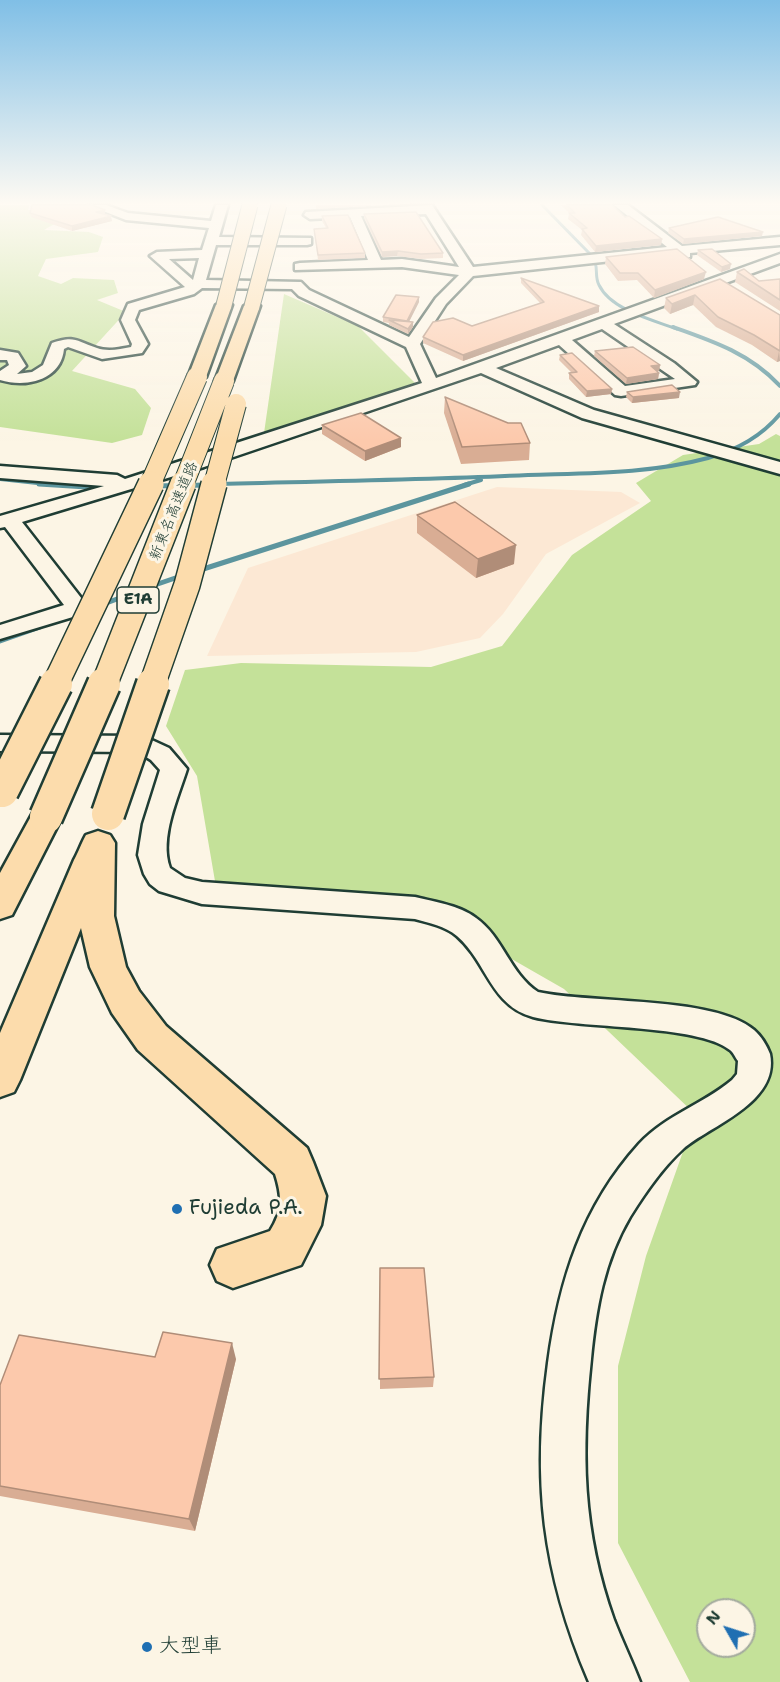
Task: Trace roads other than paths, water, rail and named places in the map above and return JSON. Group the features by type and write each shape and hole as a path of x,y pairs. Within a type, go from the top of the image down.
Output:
{"highway":[{"name":"新東名高速道路","path":"1,793 58,683 117,557 197,377 230,283"},
{"path":"0,1080 103,829 187,585 233,382 239,342 258,283"},
{"name":"新東名高速道路","path":"0,906 46,817 94,710 233,382"},
{"path":"103,829 96,916 108,967 125,1002 152,1038 292,1162 304,1196 299,1224 285,1249 233,1265"}],"street":[{"path":"187,283 296,285 304,293 412,344 431,384"},
{"path":"412,344 441,301 458,283"},
{"path":"0,632 78,608 4,520 141,482 255,446 713,283"},
{"path":"724,283 737,292"},
{"path":"0,355 12,356 18,366 6,377 22,379 47,369 53,364 57,346 65,342 77,342 94,353 105,355 137,350 140,344 128,320 133,307 189,291 198,285"},
{"path":"560,338 621,392 689,381 670,365 620,337 603,323"},
{"path":"480,367 588,414 780,468"},
{"path":"0,472 30,476 141,482"},
{"path":"0,743 143,744 160,754 174,770 151,856 158,874 177,887 202,893 415,908 447,917 467,927 527,1002 556,1010 689,1021 721,1027 740,1038 754,1055 754,1078 744,1092 679,1130 663,1144 610,1216 589,1258 576,1309 562,1420 565,1507 577,1582 591,1630 615,1682"}],"waterway":[{"path":"599,283 605,294 623,308 677,329"},
{"path":"673,327 717,343 744,357 757,365 780,386"},
{"path":"222,484 219,484 641,470 708,458 739,447 757,436 780,414"},
{"path":"0,479 56,485"},
{"path":"464,485 481,480"},
{"path":"39,484 103,488"},
{"path":"197,571 469,484"},
{"path":"153,486 208,485 185,485"},
{"path":"149,587 184,575"},
{"path":"101,605 133,593"},
{"path":"0,641 40,627"}],"place":[{"name":"Fujieda P.A.","path":"177,1209"},
{"name":"大型車","path":"147,1647"}]}
